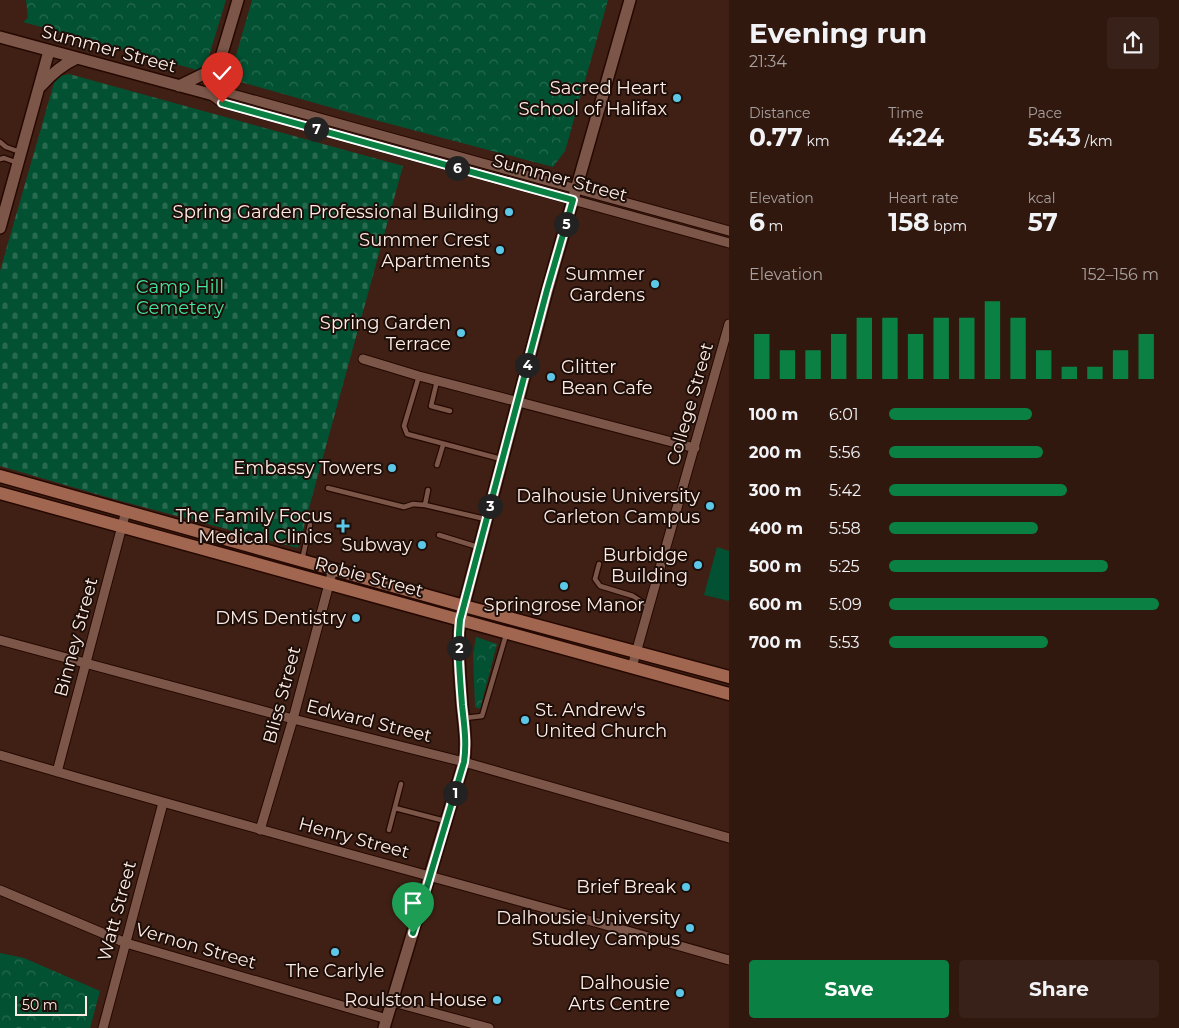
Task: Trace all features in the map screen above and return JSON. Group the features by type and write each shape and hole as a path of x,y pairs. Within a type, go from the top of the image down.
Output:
{"main road":[{"name":"Robie Street","path":"0,476 464,606 729,677"},
{"name":"Robie Street","path":"0,493 729,694"}],"street":[{"path":"210,94 238,0"},
{"path":"386,1024 464,762 466,747 459,652 460,620 517,401 630,0"},
{"name":"Summer Street","path":"0,38 210,94 222,103 575,194 729,231"},
{"path":"0,228 49,51"},
{"path":"39,89 53,72 62,65 77,58"},
{"path":"179,86 218,67"},
{"name":"Summer Street","path":"575,194 729,243"},
{"name":"College Street","path":"632,667 729,324"},
{"path":"363,360 695,448"},
{"name":"Binney Street","path":"57,772 126,511"},
{"name":"Bliss Street","path":"260,830 293,719 332,568"},
{"name":"Edward Street","path":"0,640 293,719 464,762 729,838"},
{"name":"Henry Street","path":"0,755 164,804 729,960"},
{"name":"Watt Street","path":"103,1028 164,804"},
{"name":"Vernon Street","path":"0,890 126,943 386,1024"},
{"path":"393,1002 489,1028"}],"lane":[{"path":"0,142 20,157"},
{"path":"0,159 20,157"},
{"path":"419,376 404,426 407,434 412,437 502,460"},
{"path":"437,380 431,406 450,412"},
{"path":"437,465 443,445"},
{"path":"328,488 404,508 413,504 425,505 486,519"},
{"path":"425,505 428,490"},
{"path":"302,560 310,525"},
{"path":"439,535 479,547"},
{"path":"599,564 595,579 600,586 633,596 649,607"},
{"path":"464,718 482,716 507,633"},
{"path":"389,830 401,784"},
{"path":"395,808 446,821"}],"green space":[{"path":"26,0 226,0 204,72 23,22 28,18"},
{"path":"252,0 608,0 565,151 553,167 237,81 231,73"},
{"name":"Camp Hill Cemetery","path":"69,74 403,166 298,548 117,500 0,466 0,271 54,83 61,76"},
{"path":"717,547 729,551 729,601 704,595"},
{"path":"476,637 497,644 480,709 475,707 473,655"},
{"path":"0,953 24,958 100,991 90,1028 0,1028"}],"place":[{"name":"Sacred Heart School of Halifax","path":"677,98"},
{"name":"Spring Garden Professional Building","path":"509,212"},
{"name":"Summer Crest Apartments","path":"500,250"},
{"name":"Summer Gardens","path":"655,284"},
{"name":"Spring Garden Terrace","path":"461,333"},
{"name":"Glitter Bean Cafe","path":"551,377"},
{"name":"Embassy Towers","path":"392,468"},
{"name":"Dalhousie University Carleton Campus","path":"710,506"},
{"name":"The Family Focus Medical Clinics","path":"343,526"},
{"name":"Subway","path":"422,545"},
{"name":"Burbidge Building","path":"698,565"},
{"name":"Springrose Manor","path":"564,586"},
{"name":"DMS Dentistry","path":"356,618"},
{"name":"St. Andrew's United Church","path":"525,720"},
{"name":"Brief Break","path":"686,887"},
{"name":"Dalhousie University Studley Campus","path":"690,928"},
{"name":"The Carlyle","path":"335,952"},
{"name":"Dalhousie Arts Centre","path":"680,993"},
{"name":"Roulston House","path":"497,1000"}],"route":[{"path":"222,103 573,200 547,290 460,620 458,636 466,747 464,762 413,933"}]}
